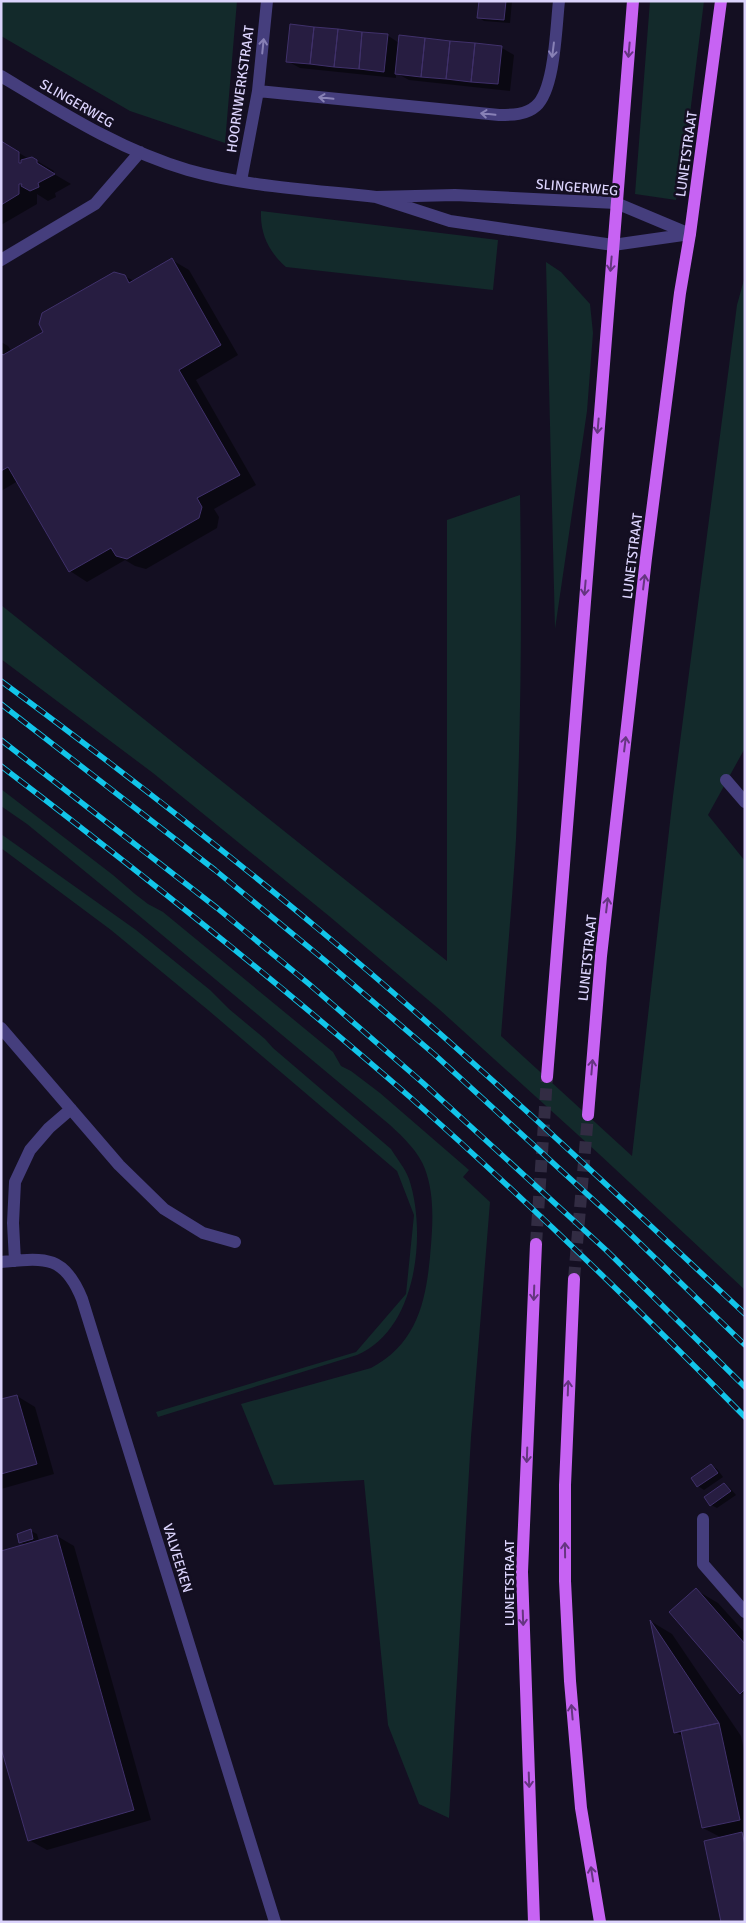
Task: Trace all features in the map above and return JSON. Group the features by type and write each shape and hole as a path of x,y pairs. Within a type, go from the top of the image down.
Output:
{"main road":[{"path":"547,1077 633,1"},
{"name":"LUNETSTRAAT","path":"588,1115 601,956 644,577 680,294 690,234 721,1"},
{"name":"LUNETSTRAAT","path":"534,1922 522,1572 536,1244"},
{"path":"574,1279 565,1485 566,1591 570,1681 581,1808 600,1922"}],"street":[{"name":"HOORNWERKSTRAAT","path":"241,181 258,91 267,1"},
{"path":"258,91 499,115 519,114 535,107 541,99 548,81 559,1"},
{"name":"SLINGERWEG","path":"1,76 82,126 186,170 241,181 376,197 455,195 616,203 690,234"},
{"path":"1,260 95,204 140,152"},
{"name":"SLINGERWEG","path":"376,197 450,221 613,245 690,234"},
{"path":"726,780 745,802"},
{"path":"1,1028 119,1165 164,1208 203,1233 235,1242"},
{"path":"14,1261 13,1223 16,1182 30,1150 49,1128 71,1109"},
{"name":"VALVEEKEN","path":"1,1262 36,1259 52,1262 66,1270 76,1284 275,1922"},
{"path":"702,1519 703,1564 745,1612"}],"green space":[{"path":"1,1 237,1 225,143 130,111 1,36"},
{"path":"650,1 704,1 689,122 676,200 635,194"},
{"path":"261,211 498,240 493,290 286,267 270,249 262,227"},
{"path":"546,262 561,272 590,304 593,333 587,411 555,629"},
{"path":"745,276 745,748 708,815 745,861 745,1290 440,1010 329,916 153,773 1,659 1,605 447,961 447,520 520,495 521,667 518,796 501,1036 632,1156 673,796 737,305"},
{"path":"1,789 148,904 163,912 333,1052 341,1066 351,1071 380,1093 469,1170 463,1177 490,1202 471,1437 449,1818 419,1804 388,1725 364,1480 274,1485 241,1404 371,1368 400,1345 418,1316 427,1282 432,1207 430,1187 425,1169 410,1145 390,1125 131,909 27,824 1,806"},
{"path":"1,834 136,930 210,990 273,1048 391,1149 409,1179 417,1226 416,1252 412,1278 405,1303 393,1325 377,1342 357,1355 158,1417 156,1412 356,1352 406,1294 414,1215 397,1171 111,930 1,848"}],"building":[{"path":"479,1 506,1 504,20 477,18"},
{"path":"290,24 314,27 310,64 286,62"},
{"path":"314,27 338,29 334,67 310,64"},
{"path":"338,29 362,32 359,69 334,67"},
{"path":"362,32 388,34 384,72 359,69"},
{"path":"399,35 425,38 421,77 395,74"},
{"path":"425,38 450,41 446,79 421,77"},
{"path":"450,41 475,43 471,82 446,79"},
{"path":"475,43 502,46 498,84 471,82"},
{"path":"1,141 19,152 19,163 21,163 21,160 32,157 37,160 37,163 55,174 38,183 39,187 30,191 21,186 22,184 19,184 19,194 1,205"},
{"path":"172,258 221,345 179,370 240,475 197,498 202,507 199,518 127,559 116,556 111,548 69,572 8,467 1,471 1,353 3,355 43,332 39,324 42,313 114,272 125,275 129,283"},
{"path":"17,1395 37,1464 1,1474 1,1399"},
{"path":"711,1464 718,1473 697,1487 691,1478"},
{"path":"724,1483 731,1491 710,1506 704,1497"},
{"path":"31,1529 33,1539 19,1543 17,1534"},
{"path":"57,1535 134,1810 28,1841 1,1748 1,1551"},
{"path":"696,1588 745,1644 745,1689 740,1694 669,1612"},
{"path":"650,1620 719,1723 674,1733"},
{"path":"719,1723 740,1820 702,1828 681,1731"},
{"path":"742,1832 745,1845 745,1922 721,1922 704,1841"}],"tunnel":[{"path":"536,1244 547,1077"},
{"path":"574,1279 588,1115"}],"railway":[{"path":"1,681 203,836 376,978 536,1120 745,1314"},
{"path":"1,704 215,870 434,1054 623,1227 745,1345"},
{"path":"1,740 217,908 309,984 423,1083 606,1250 745,1387"},
{"path":"1,766 209,929 311,1012 411,1098 581,1254 745,1417"}]}
